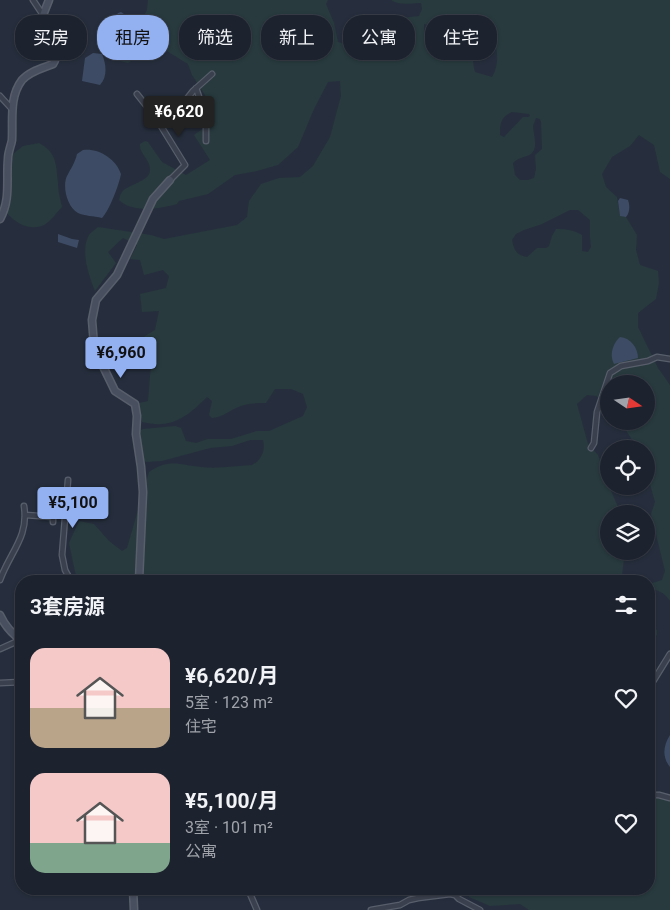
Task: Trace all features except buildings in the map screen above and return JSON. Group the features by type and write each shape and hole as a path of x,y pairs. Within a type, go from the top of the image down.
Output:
{"street":[{"path":"33,0 43,15"},
{"path":"43,15 49,0"},
{"path":"0,219 4,211 9,185 8,157 12,142 11,108 16,91 23,79 31,72 53,64 56,60"},
{"path":"156,118 176,106 182,105 196,88 212,74"},
{"path":"196,88 206,117 206,141"},
{"path":"137,94 156,118 185,165 153,199 117,275 96,300 92,320 94,345 115,390 135,404 137,416 136,434 143,492 139,575"},
{"path":"0,96 11,108"},
{"path":"591,448 594,443 597,412 610,373 621,366 648,361 657,357 670,359"},
{"path":"68,480 63,562 68,575"},
{"path":"0,580 23,532 26,516 24,506"},
{"path":"26,516 53,520 56,513 66,511"},
{"path":"0,615 4,624 15,634"},
{"path":"0,649 15,642"},
{"path":"655,678 670,654"},
{"path":"0,683 15,682"},
{"path":"655,795 670,798"},
{"path":"133,895 134,910"},
{"path":"251,895 257,910"},
{"path":"371,910 400,905 408,900 442,895"},
{"path":"455,895 459,900 480,910"}],"shaded area":[{"path":"148,0 328,0 326,4 331,15 261,15 261,60 333,60 333,21 338,42 343,44 343,60 415,60 415,16 419,16 422,9 421,3 401,4 391,0 670,0 670,179 660,172 654,145 639,135 630,146 612,157 602,174 606,187 617,197 620,215 626,217 637,235 636,250 640,265 658,271 659,283 656,299 638,313 638,327 658,368 670,385 670,601 661,592 655,590 655,582 662,580 665,571 655,530 655,502 653,495 655,495 655,440 632,440 626,430 655,430 655,375 600,375 600,399 596,396 587,395 577,404 588,444 598,455 600,461 600,495 613,495 617,505 600,505 600,560 624,560 622,575 76,575 69,543 79,521 94,524 109,541 122,551 127,548 149,472 169,464 214,468 252,465 260,458 264,448 263,440 250,440 232,446 210,448 162,461 146,462 142,459 139,431 175,426 181,428 186,441 196,443 208,439 231,439 257,431 269,431 303,416 307,407 303,394 291,389 275,389 266,403 242,406 221,416 212,418 209,415 212,401 207,397 192,411 175,421 160,424 142,422 139,403 148,401 151,364 140,361 140,339 155,330 159,311 142,312 140,294 166,288 169,276 163,270 144,275 140,260 130,259 137,245 123,238 108,252 116,263 95,291 85,256 86,241 89,235 98,227 151,235 164,239 237,225 247,217 249,201 261,184 279,178 300,177 313,166 330,137 341,96 340,81 328,82 298,147 278,165 235,175 208,194 179,201 177,204 170,206 146,209 131,207 119,200 121,193 125,189 143,180 149,174 149,163 140,148 140,144 145,141 148,142 162,162 186,175 210,160 194,135 212,122 205,95 192,75 188,64 181,60 251,60 251,15 179,15 179,58 169,52 169,15 144,15","holes":["512,112 529,114 530,116 523,117 504,137 500,135 501,124 508,114","536,118 540,119 542,149 535,155 536,169 534,178 520,180 515,175 513,163 531,154 535,148 533,126","570,210 578,210 590,220 591,247 588,252 582,251 582,235 570,230 556,229 549,246 546,248 537,248 527,257 518,253 515,249 512,240 516,234"]},
{"path":"115,60 133,60 128,63"},
{"path":"39,143 49,151 54,160 62,207 44,225 29,227 19,223 7,213 10,202 13,154 23,146"},
{"path":"655,797 664,798 670,801 670,910 529,910 520,904 490,906 468,895 655,895"}],"water":[{"path":"121,12 126,15 117,15"},
{"path":"93,53 97,53 97,60 104,60 106,70 100,85 82,81 85,60 87,60 87,57"},
{"path":"83,150 95,151 111,159 121,174 108,210 102,218 78,213 71,206 66,196 65,185 67,176 77,154"},
{"path":"620,198 629,202 629,211 626,217 620,216 618,201"},
{"path":"58,234 79,240 77,248 58,242"},
{"path":"620,337 627,339 633,344 638,358 614,364 612,349"},
{"path":"97,490 97,500 88,501 80,510 74,505 79,496"},
{"path":"670,735 670,767 664,751"}]}
